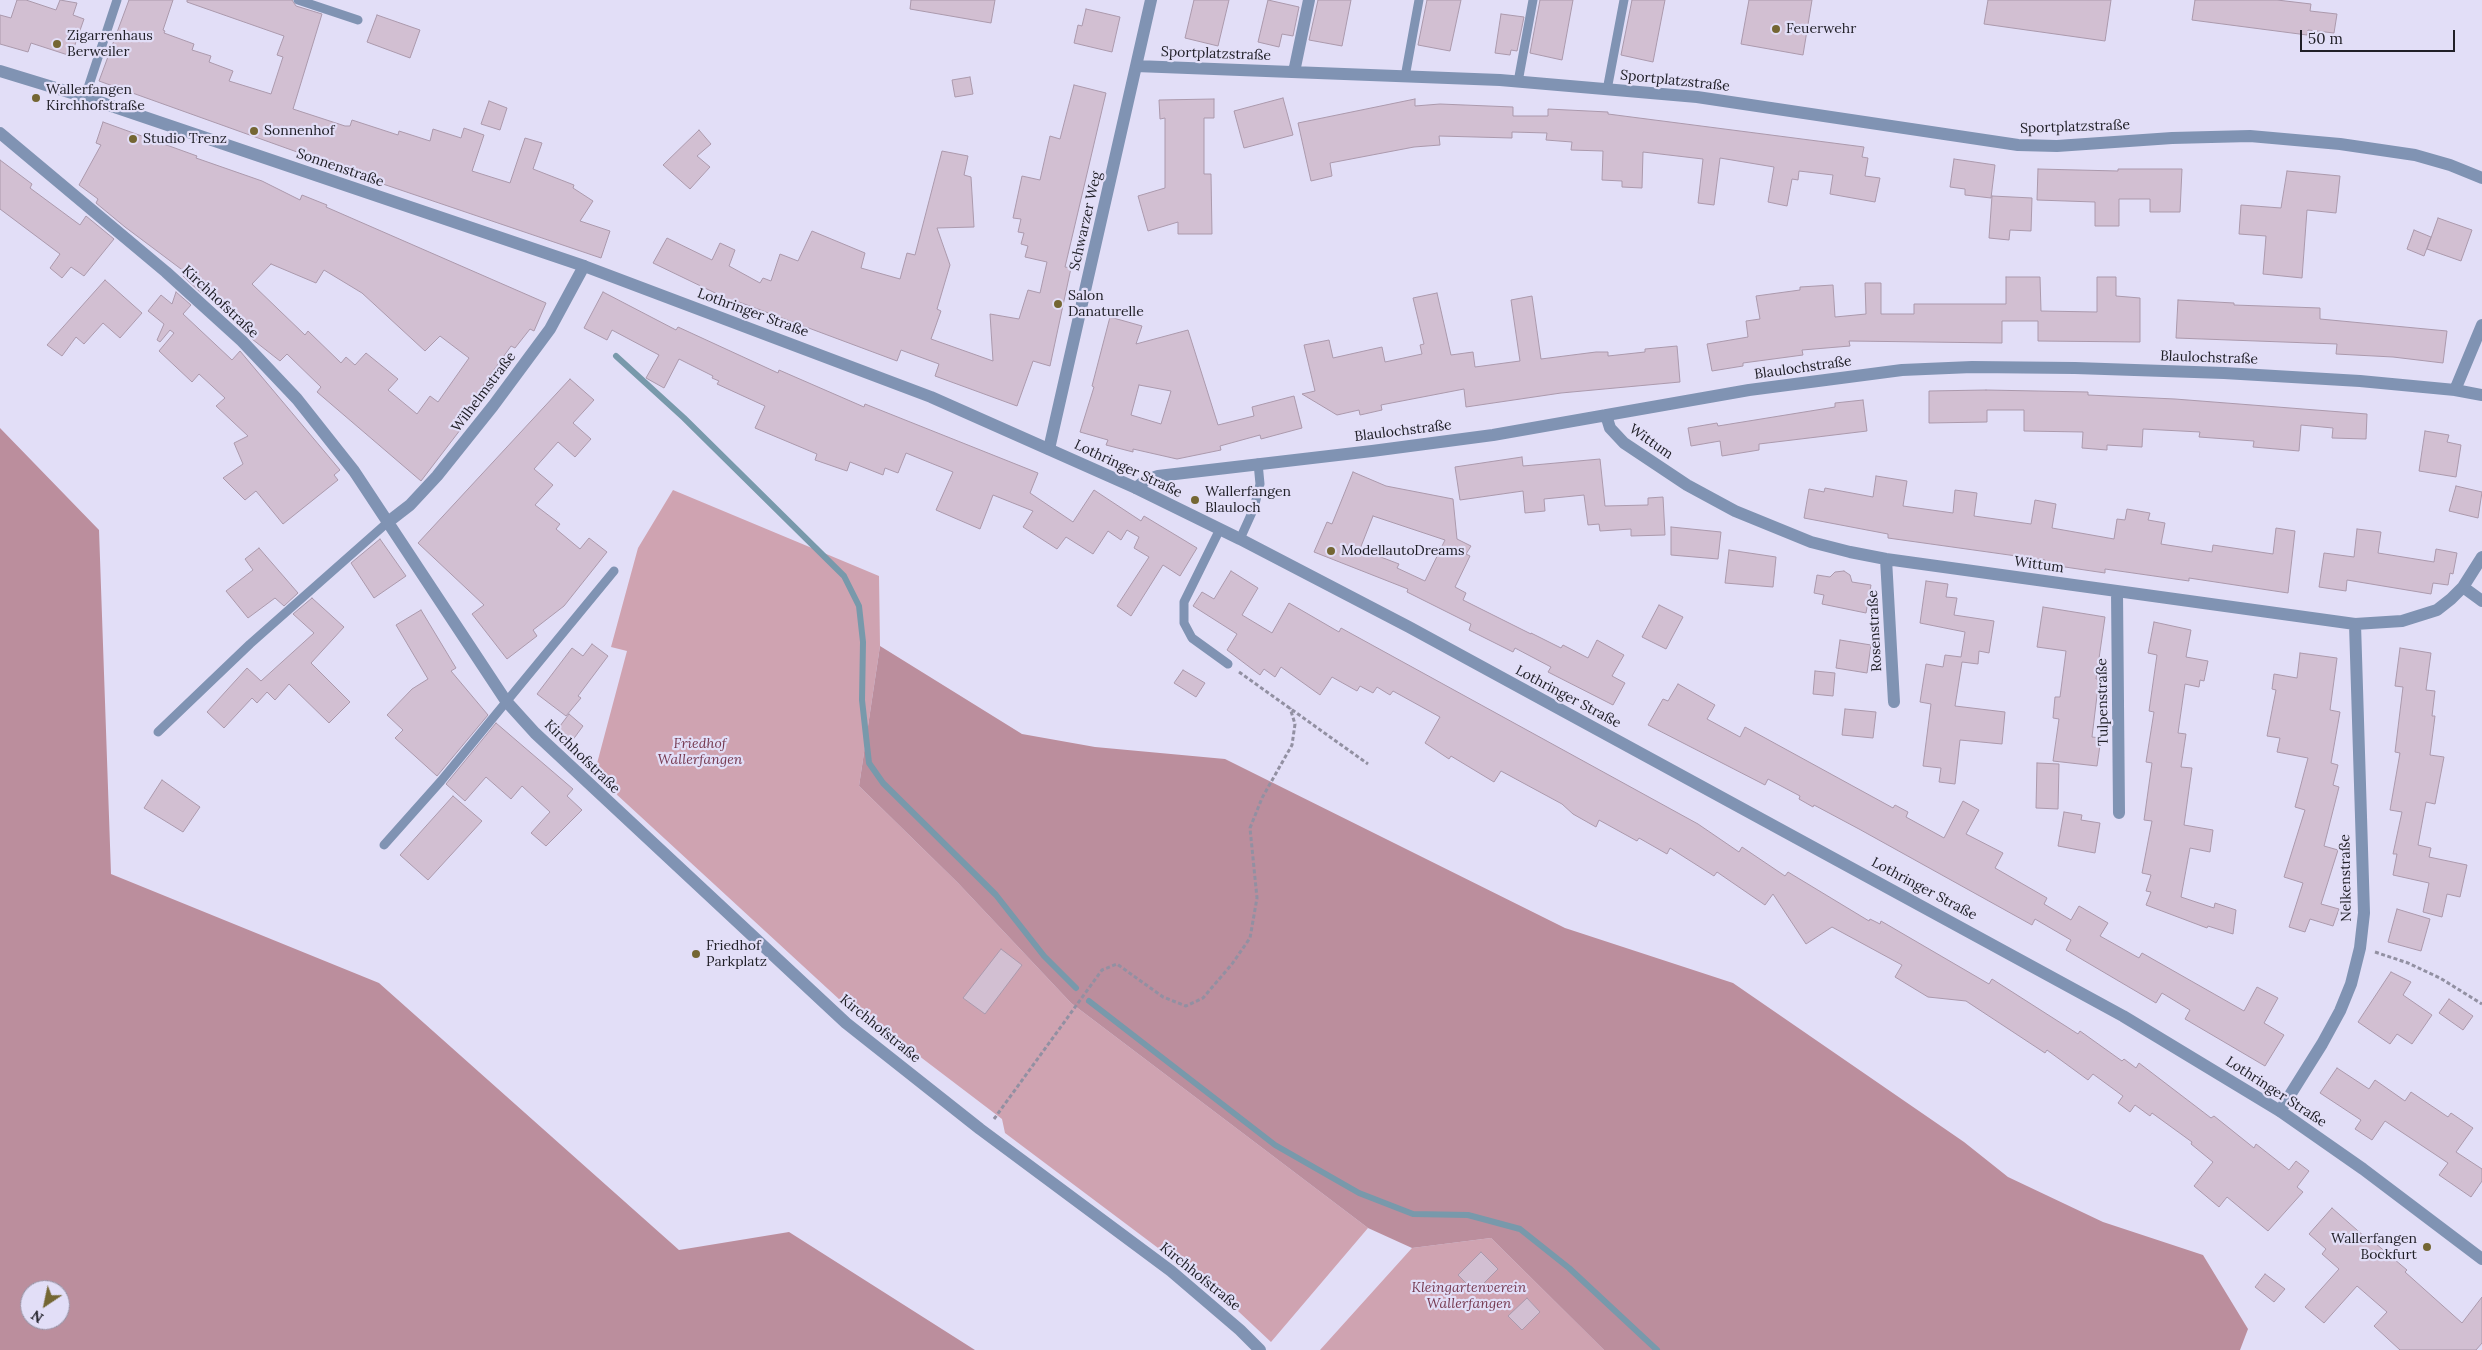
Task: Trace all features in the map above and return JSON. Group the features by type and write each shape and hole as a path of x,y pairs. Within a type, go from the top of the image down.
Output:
{"street":[{"name":"Schwarzer Weg","path":"1049,449 1151,0"},
{"path":"1294,72 1308,0"},
{"name":"Sportplatzstraße","path":"1136,66 1518,82 1697,97 2018,145 2057,146 2172,138 2250,136 2340,144 2415,155 2450,165 2482,178"},
{"name":"Sonnenstraße","path":"0,71 85,97 584,266"},
{"name":"Kirchhofstraße","path":"0,133 166,272 242,341 297,399 327,436 388,522 506,701 535,733 614,809 846,1023 985,1132 1171,1270 1240,1330 1260,1350"},
{"name":"Lothringer Straße","path":"584,266 851,365 931,397 1136,488 1240,539 1409,627 1998,946 2123,1016 2280,1111 2482,1259"},
{"name":"Wilhelmstraße","path":"388,522 410,504 437,476 493,406 550,330 584,266"},
{"path":"2455,390 2482,326"},
{"name":"Blaulochstraße","path":"1136,488 1158,476 1419,445 1828,378 1902,370 1972,367 2224,373 2360,381 2455,390 2482,395"},
{"name":"Wittum","path":"1606,415 1610,428 1624,444 1687,485 1735,511 1811,542 1886,559 2355,624 2382,624 2418,617 2437,610 2452,599 2463,587 2482,557"},
{"name":"Rosenstraße","path":"1886,559 1894,702"},
{"path":"2463,587 2482,601"},
{"name":"Tulpenstraße","path":"2117,592 2119,813"},
{"name":"Nelkenstraße","path":"2280,1111 2340,1011 2351,984 2360,948 2364,913 2355,624"}],"lane":[{"path":"85,97 117,0"},
{"path":"298,0 358,20"},
{"path":"1405,77 1419,0"},
{"path":"1518,82 1533,0"},
{"name":"Sportplatzstraße","path":"1607,90 1624,0"},
{"path":"1240,539 1254,508 1260,484 1258,463"},
{"path":"158,732 257,638 388,522"},
{"path":"1220,529 1184,602 1184,623 1192,638 1228,664"},
{"path":"384,845 614,571"}],"path":[{"path":"1228,664 1368,764"},
{"path":"985,1132 1102,970 1117,964 1163,997 1186,1006 1204,998 1232,964 1250,938 1257,898 1250,828 1262,798 1292,745 1295,724 1290,708"},
{"path":"2360,948 2408,963 2440,978 2482,1004"}],"green space":[{"name":"Friedhof Wallerfangen","path":"673,490 879,576 880,646 859,786 958,883 1071,1003 1368,1228 1271,1342 1222,1296 1005,1133 1002,1119 860,1011 853,1012 602,781 595,771 627,651 611,647 638,548"},
{"name":"Kleingartenverein Wallerfangen","path":"1491,1238 1604,1350 1320,1350 1412,1248"}],"shaded area":[{"path":"0,428 99,530 111,874 379,983 679,1250 789,1232 975,1350 0,1350"},
{"path":"880,646 1022,734 1095,747 1225,759 1565,928 1733,983 1964,1142 2008,1177 2103,1222 2203,1255 2248,1329 2240,1350 1604,1350 1491,1238 1412,1248 1368,1228 1071,1003 958,883 859,786"}],"building":[{"path":"17,0 26,0 56,10 60,0 77,3 73,15 84,19 71,56 31,43 28,52 0,44 0,15 11,18"},
{"path":"129,0 173,0 163,30 165,31 164,33 194,44 192,50 211,56 209,62 233,71 229,81 271,94 283,57 277,55 284,36 187,2 187,0 292,0 296,6 322,14 293,109 345,126 350,126 352,120 398,135 399,131 430,141 433,129 461,138 464,128 484,135 472,171 510,183 525,138 542,143 533,169 574,185 573,188 593,201 580,221 610,231 601,258 324,164 325,162 99,81"},
{"path":"911,0 995,0 991,23 910,9"},
{"path":"1194,0 1229,0 1218,46 1185,38"},
{"path":"1268,0 1299,7 1293,36 1282,34 1279,47 1258,42"},
{"path":"1318,0 1351,0 1342,46 1309,40"},
{"path":"1427,0 1461,0 1450,51 1418,45"},
{"path":"1540,0 1573,0 1562,60 1530,53"},
{"path":"1632,0 1665,0 1653,62 1621,55"},
{"name":"Feuerwehr","path":"1749,0 1812,0 1803,55 1741,44"},
{"path":"1988,0 2111,0 2105,41 1984,24"},
{"path":"2195,0 2277,0 2311,4 2310,11 2337,14 2334,33 2308,30 2307,35 2192,20"},
{"path":"1086,9 1120,17 1112,52 1074,43 1078,25 1082,26"},
{"path":"1501,14 1524,17 1517,51 1511,50 1510,55 1495,53"},
{"path":"377,15 420,30 410,58 367,42"},
{"path":"970,77 973,94 955,97 952,80"},
{"path":"1074,85 1106,93 1065,267 1071,268 1050,366 1033,361 1017,406 935,376 939,364 901,350 897,361 739,302 738,304 653,263 667,238 712,260 720,243 735,250 729,266 760,283 763,278 771,281 780,254 798,261 812,231 865,253 861,268 900,279 907,253 915,255 942,151 968,156 964,175 971,177 974,227 937,228 950,265 937,309 941,311 931,339 993,361 990,314 1019,319 1028,290 1040,293 1047,262 1025,257 1028,246 1021,244 1024,233 1018,232 1021,219 1013,218 1022,176 1040,180 1050,136 1060,139"},
{"path":"1283,98 1293,135 1244,148 1234,111"},
{"path":"1214,99 1214,118 1204,118 1204,174 1211,174 1212,234 1178,234 1178,222 1148,231 1138,196 1165,188 1165,118 1160,119 1159,100"},
{"path":"1415,99 1415,106 1440,104 1513,107 1513,116 1548,116 1548,109 1608,112 1608,114 1864,147 1862,157 1868,158 1865,176 1880,178 1875,202 1830,194 1833,175 1799,171 1798,180 1792,179 1787,206 1768,202 1774,167 1720,158 1714,205 1698,203 1703,159 1643,152 1642,188 1622,187 1622,181 1602,180 1603,151 1571,150 1572,142 1546,140 1547,133 1512,132 1512,138 1439,136 1440,145 1414,147 1330,163 1332,176 1311,181 1298,123"},
{"path":"489,101 507,108 500,130 481,124"},
{"path":"103,122 262,181 300,200 302,195 327,205 326,207 546,303 534,331 530,329 515,348 511,346 474,398 480,404 421,481 317,392 321,387 287,354 280,361 252,339 254,337 204,289 201,293 183,276 185,272 96,203 98,199 79,185 101,145 96,143","holes":["271,264 316,283 324,270 362,293 425,351 440,336 469,358 438,402 430,396 417,414 388,390 398,379 366,353 355,365 346,357 341,363 308,331 305,335 252,284"]},
{"path":"699,130 711,144 697,156 710,167 690,189 663,165"},
{"path":"1954,159 1995,165 1991,198 1965,195 1965,189 1950,187"},
{"path":"0,160 32,184 30,188 80,225 86,216 114,239 84,276 71,267 62,278 50,268 60,254 0,209"},
{"path":"2038,169 2118,171 2118,169 2182,169 2180,212 2150,212 2150,199 2119,199 2119,226 2095,226 2095,202 2037,200"},
{"path":"2287,171 2340,176 2336,213 2307,210 2302,278 2263,274 2266,236 2239,234 2241,205 2281,208"},
{"path":"1992,196 2032,198 2031,231 2010,230 2009,240 1989,238"},
{"path":"2438,218 2472,230 2461,261 2427,249"},
{"path":"2414,230 2431,237 2424,256 2407,249"},
{"path":"2006,277 2040,277 2041,311 2097,312 2097,277 2116,277 2116,296 2140,298 2140,342 2038,341 2038,321 2002,321 2002,343 1849,341 1850,346 1802,350 1803,355 1743,363 1743,366 1712,371 1707,344 1748,337 1746,321 1760,319 1756,296 1800,290 1800,287 1833,285 1835,317 1866,314 1865,283 1881,283 1881,314 1914,314 1914,304 2006,304"},
{"path":"105,280 142,313 120,338 103,323 84,344 76,337 62,356 47,345"},
{"path":"176,292 191,305 183,314 232,360 240,351 340,470 334,475 338,480 283,524 256,491 245,500 223,478 243,464 234,443 248,436 216,406 225,398 199,374 192,382 159,351 174,333 170,330 160,342 157,340 164,324 148,311 161,295 172,304"},
{"path":"603,292 676,330 678,327 778,373 779,370 864,407 865,404 1038,473 1030,493 1073,522 1094,490 1141,521 1144,516 1197,548 1180,576 1163,565 1131,616 1117,606 1149,557 1134,548 1139,537 1127,530 1121,540 1108,531 1093,554 1066,537 1057,549 1023,527 1033,511 993,495 980,529 936,510 953,472 906,453 898,473 885,468 883,475 850,462 847,471 815,460 817,454 755,428 765,406 717,384 719,381 712,378 713,376 679,359 664,388 646,378 659,355 612,330 607,340 584,328"},
{"path":"1437,293 1451,355 1473,352 1475,367 1520,361 1511,300 1532,296 1541,359 1596,352 1608,352 1608,356 1645,352 1645,349 1677,346 1680,382 1561,393 1466,407 1464,389 1381,405 1382,410 1360,415 1359,410 1337,415 1302,394 1315,391 1304,345 1329,340 1333,358 1382,347 1385,362 1422,354 1420,345 1424,344 1413,298"},
{"path":"2178,300 2234,303 2234,305 2320,308 2320,319 2447,331 2443,363 2393,357 2336,354 2337,344 2176,338"},
{"path":"1110,317 1142,326 1136,344 1188,330 1218,425 1254,416 1252,407 1294,396 1302,428 1261,439 1260,435 1220,446 1221,450 1177,459 1133,449 1133,452 1106,445 1108,440 1080,432 1094,387 1092,386","holes":["1139,385 1171,391 1161,424 1131,415"]},
{"path":"570,379 594,400 573,423 591,439 575,457 558,442 534,469 553,485 535,505 560,524 556,529 580,549 589,538 607,552 564,606 533,630 537,636 507,659 472,614 484,605 418,543"},
{"path":"1929,391 2088,392 2088,395 2175,399 2367,414 2366,439 2332,438 2333,428 2301,425 2299,451 2253,447 2254,441 2199,437 2200,432 2143,429 2142,447 2107,445 2107,450 2082,448 2083,432 2024,431 2024,410 1987,410 1987,422 1929,423"},
{"path":"1863,400 1867,431 1759,444 1759,450 1722,456 1720,441 1691,446 1688,428 1717,423 1718,426 1835,407 1835,403"},
{"path":"2425,431 2449,435 2447,442 2461,445 2456,477 2419,471"},
{"path":"1522,457 1523,466 1600,459 1605,506 1648,505 1648,498 1663,497 1665,535 1631,536 1631,529 1600,531 1599,524 1588,525 1584,495 1544,499 1545,511 1525,513 1523,491 1460,500 1455,467"},
{"path":"1353,472 1386,486 1453,499 1457,539 1471,546 1466,554 1470,556 1455,587 1466,593 1463,600 1561,648 1563,645 1588,658 1597,640 1624,655 1612,676 1625,683 1613,705 1548,672 1551,667 1515,648 1513,652 1469,630 1471,624 1407,592 1408,589 1314,552 1327,522 1332,524","holes":["1373,516 1445,540 1425,581 1397,568 1399,564 1360,549"]},
{"path":"1876,476 1907,481 1903,506 1953,513 1955,490 1977,493 1974,516 2031,524 2035,500 2056,504 2052,528 2114,539 2117,519 2125,520 2127,509 2150,513 2148,520 2165,523 2161,544 2212,552 2213,545 2273,554 2276,528 2295,531 2288,593 2189,578 2189,581 2105,569 2105,573 2045,564 2045,560 1888,538 1888,534 1804,518 1809,489 1824,492 1825,488 1873,497"},
{"path":"2456,486 2482,492 2478,518 2449,511"},
{"path":"1671,527 1721,532 1718,559 1671,555"},
{"path":"2357,529 2381,532 2378,553 2434,562 2436,549 2457,553 2453,574 2450,573 2448,585 2433,583 2431,594 2347,580 2346,591 2319,587 2324,553 2354,557"},
{"path":"380,539 406,576 374,598 351,563"},
{"path":"259,548 298,593 284,606 275,598 248,618 226,591 253,570 245,559"},
{"path":"1729,550 1776,557 1773,587 1725,583"},
{"path":"1231,571 1258,588 1242,615 1272,633 1289,603 1339,632 1341,628 1698,824 1739,852 1742,847 1785,876 1788,872 1869,921 1870,919 1880,924 1881,921 1989,984 1992,979 2078,1034 2080,1031 2122,1061 2124,1059 2136,1068 2139,1063 2211,1118 2214,1116 2254,1148 2256,1144 2289,1170 2296,1161 2309,1171 2297,1187 2303,1192 2268,1231 2227,1197 2219,1207 2194,1186 2213,1162 2191,1144 2192,1142 2152,1113 2150,1116 2135,1105 2130,1112 2118,1103 2123,1096 2093,1074 2088,1080 2047,1050 2045,1053 1966,1001 1928,997 1895,977 1902,965 1832,927 1806,944 1773,894 1765,905 1717,872 1714,876 1670,848 1667,854 1639,838 1637,841 1599,820 1596,827 1573,814 1562,804 1501,771 1494,782 1451,756 1449,759 1425,743 1440,717 1393,691 1390,695 1377,687 1373,693 1360,686 1357,691 1332,677 1320,695 1281,667 1275,677 1264,669 1260,675 1227,650 1237,634 1193,606 1202,592 1214,599"},
{"path":"1844,571 1850,575 1852,582 1871,585 1866,613 1822,604 1824,595 1814,593 1817,575 1830,577 1835,572"},
{"path":"1926,581 1948,584 1946,597 1957,598 1954,615 1994,621 1989,653 1979,651 1978,664 1962,662 1955,706 2005,712 2002,744 1960,740 1955,784 1939,782 1941,768 1923,766 1931,704 1920,702 1926,664 1943,667 1945,655 1961,657 1965,632 1920,623"},
{"path":"312,598 344,627 311,663 350,702 329,723 289,684 275,700 267,692 257,703 252,698 224,728 207,712 247,668 261,681 314,633 293,614"},
{"path":"1659,605 1683,617 1666,649 1642,637"},
{"path":"2043,607 2105,617 2096,679 2099,679 2092,737 2101,738 2097,766 2053,761 2059,719 2053,718 2055,697 2060,697 2066,651 2037,647"},
{"path":"421,610 456,668 451,671 488,715 437,776 395,738 403,730 387,715 412,689 428,679 396,625"},
{"path":"2154,622 2191,630 2186,657 2208,661 2204,681 2200,680 2199,687 2185,684 2178,733 2186,734 2181,767 2192,768 2184,825 2213,830 2210,852 2190,848 2181,897 2214,908 2215,903 2236,910 2233,934 2208,926 2207,928 2146,905 2151,892 2146,891 2151,875 2142,873 2152,821 2144,820 2152,763 2146,762 2154,712 2149,711 2157,655 2148,653"},
{"path":"1840,640 1871,645 1867,673 1836,668"},
{"path":"592,644 608,656 578,696 581,698 566,716 537,694 572,648 583,656"},
{"path":"2400,648 2431,653 2426,690 2435,691 2432,716 2435,716 2430,755 2444,757 2435,804 2426,802 2418,845 2431,848 2429,857 2467,865 2460,897 2447,894 2442,917 2423,912 2429,883 2393,875 2397,854 2393,854 2402,812 2390,810 2400,753 2395,752 2403,687 2395,686"},
{"path":"2300,653 2337,658 2330,710 2340,712 2331,763 2338,765 2333,785 2339,787 2324,846 2338,850 2321,904 2339,909 2333,926 2310,919 2305,932 2289,927 2303,883 2284,877 2305,810 2295,807 2308,758 2277,752 2280,738 2267,736 2276,690 2272,689 2274,674 2297,678"},
{"path":"1183,670 1205,683 1196,697 1174,683"},
{"path":"1815,671 1835,673 1833,696 1813,694"},
{"path":"1678,684 1715,705 1707,719 1740,737 1745,727 1893,808 1895,805 1908,812 1906,817 1944,838 1963,801 1979,810 1966,834 2003,853 1995,868 2047,898 2044,904 2071,920 2079,906 2108,923 2100,936 2139,958 2142,953 2244,1011 2257,987 2278,998 2264,1023 2284,1035 2265,1066 2185,1019 2190,1010 2162,993 2156,1003 2066,950 2071,940 2035,919 2032,925 1859,829 1814,805 1813,807 1799,799 1800,796 1768,779 1765,785 1648,725 1663,699 1668,701"},
{"path":"1845,709 1876,712 1873,738 1842,735"},
{"path":"569,714 583,726 572,741 557,730"},
{"path":"496,723 573,789 567,796 582,810 546,846 531,833 550,812 522,786 511,799 486,777 465,801 446,784"},
{"path":"2037,763 2059,764 2058,809 2036,808"},
{"path":"162,780 200,807 183,832 144,808"},
{"path":"453,796 482,821 428,880 400,855"},
{"path":"2064,812 2082,815 2081,820 2100,823 2095,853 2058,846"},
{"path":"2397,909 2430,919 2421,951 2388,942"},
{"path":"1001,949 1022,965 985,1014 963,998"},
{"path":"2391,972 2411,982 2403,995 2432,1015 2412,1044 2397,1034 2390,1044 2358,1022"},
{"path":"2449,999 2473,1016 2463,1030 2439,1013"},
{"path":"2337,1068 2369,1089 2375,1080 2405,1101 2411,1092 2448,1117 2451,1113 2473,1128 2456,1152 2482,1169 2482,1181 2471,1197 2439,1175 2448,1163 2385,1121 2372,1140 2355,1129 2361,1120 2320,1093"},
{"path":"2332,1208 2374,1245 2375,1243 2407,1270 2405,1272 2462,1323 2482,1297 2482,1343 2476,1350 2400,1350 2374,1326 2387,1312 2357,1286 2324,1323 2305,1307 2339,1269 2322,1254 2326,1249 2309,1234"},
{"path":"1481,1252 1498,1269 1475,1292 1458,1275"},
{"path":"2265,1274 2285,1289 2274,1302 2255,1287"},
{"path":"1527,1298 1540,1312 1522,1330 1508,1316"}],"waterway":[{"path":"616,356 684,418 844,576 859,606 863,642 862,700 869,763 883,783 996,895 1044,956 1076,988"},
{"path":"1089,1001 1275,1145 1359,1193 1413,1214 1468,1215 1520,1229 1569,1268 1657,1350"}],"place":[{"name":"Feuerwehr","path":"1776,29"},
{"name":"Zigarrenhaus Berweiler","path":"57,44"},
{"name":"Wallerfangen Kirchhofstraße","path":"36,98"},
{"name":"Sonnenhof","path":"254,131"},
{"name":"Studio Trenz","path":"133,139"},
{"name":"Salon Danaturelle","path":"1058,304"},
{"name":"Wallerfangen Blauloch","path":"1195,500"},
{"name":"ModellautoDreams","path":"1331,551"},
{"name":"Friedhof Parkplatz","path":"696,954"},
{"name":"Wallerfangen Bockfurt","path":"2427,1247"}]}
